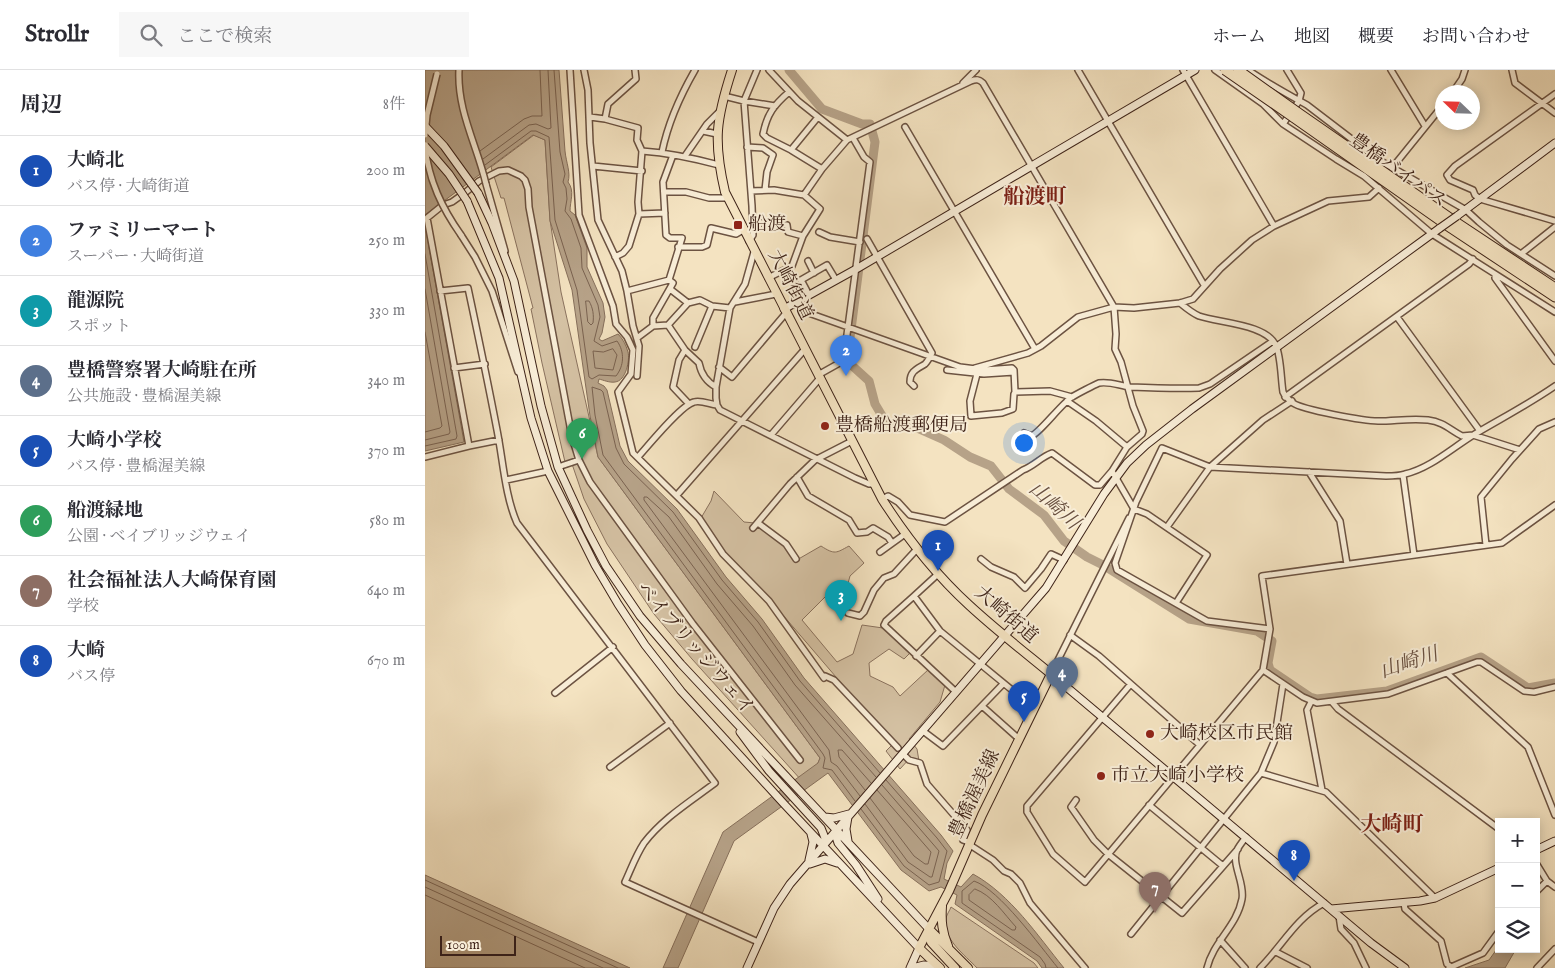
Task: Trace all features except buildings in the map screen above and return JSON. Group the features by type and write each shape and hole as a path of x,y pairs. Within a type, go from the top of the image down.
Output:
{"highway":[{"name":"豊橋バイパス","path":"1225,70 1555,288"},
{"name":"豊橋バイパス","path":"1238,70 1295,115 1465,238 1555,297"}],"main road":[{"name":"大崎街道","path":"732,70 720,111 717,134 719,165 727,198 882,500 917,549 968,605 1051,674"},
{"name":"豊橋渥美線","path":"919,948 953,883 983,814 1051,674"},
{"path":"943,902 941,923 950,950"},
{"path":"929,928 968,968"},
{"path":"929,928 931,942 955,968"},
{"path":"919,948 939,967"}],"street":[{"path":"425,135 427,115 438,70"},
{"path":"459,70 461,98 466,124 504,244 506,258"},
{"path":"570,70 579,215 613,306 615,324 627,337 633,350 631,374 619,392 633,453 699,518 723,554 769,601 823,678 825,676 834,680 898,748"},
{"path":"584,70 588,90 590,143 598,220 622,271 639,346 637,376"},
{"path":"605,119 608,104 636,79 635,70"},
{"path":"662,152 678,103 695,70"},
{"path":"749,241 753,235 753,222 744,102 757,70"},
{"path":"769,70 798,101 847,140"},
{"path":"957,88 976,70"},
{"path":"1078,70 1204,285"},
{"path":"719,368 732,378 785,311 796,302 1032,166 1184,73 1195,70"},
{"path":"1215,70 1263,104 1283,124 1364,176 1432,234 1555,312"},
{"path":"1249,70 1277,90 1295,97 1355,140 1379,160 1467,210 1479,222 1521,254 1555,276"},
{"path":"1283,124 1299,101 1301,93 1287,70"},
{"path":"1391,70 1425,126"},
{"path":"1458,85 1465,70"},
{"path":"1512,70 1515,83 1555,113"},
{"path":"1184,73 1274,226"},
{"path":"747,968 780,898 837,829 1046,588 1114,474 1127,447 1142,434 1143,430 1115,349 1114,308 981,80 971,81 847,140 822,169 804,195"},
{"path":"789,92 775,106 765,121 763,134 822,169"},
{"path":"1555,94 1447,175 1450,180 1473,190 1480,199 1555,221"},
{"path":"724,96 744,102 775,106"},
{"path":"685,156 707,124 720,111"},
{"path":"1393,168 1435,114"},
{"path":"590,117 638,128 637,140 642,151 638,202 639,214 629,246 623,253 615,257"},
{"path":"791,150 818,117"},
{"name":"ベイブリッジウェイ","path":"425,126 444,146 478,194 493,223 514,281 541,406 558,467 595,547 655,634 929,928"},
{"path":"905,127 1035,350"},
{"path":"703,131 717,134"},
{"path":"763,148 767,138"},
{"path":"771,435 819,376 843,361 850,328 870,162 864,157 853,138"},
{"path":"882,500 888,496 898,502 910,515 945,522 1005,484 1023,470 1033,467 1044,456 1052,453 1095,485 1100,485 1146,445 1275,344 1467,210 1555,143"},
{"path":"425,146 427,163 438,198 447,216 475,257 492,291 521,379"},
{"name":"ベイブリッジウェイ","path":"425,146 449,174 467,201 499,278 521,379 531,418 548,470 595,565 639,636 681,691 919,948"},
{"path":"747,148 763,148 773,155 767,172 765,190"},
{"path":"642,151 685,156 719,165"},
{"path":"669,280 682,238 670,238 666,235 663,182 673,155"},
{"path":"593,166 642,170"},
{"path":"469,446 427,218 443,205 452,202 467,192 479,181 499,171 508,170 521,176 525,180 528,189 529,207 542,280 572,436 579,460 590,482 693,624 800,760"},
{"path":"796,302 803,311 930,357 976,371 1035,350 1075,318 1114,308 1134,308 1180,303 1193,299 1220,268 1252,240 1274,226 1328,200 1369,197 1379,188"},
{"path":"751,191 774,190 804,195 820,210 803,236 792,266 768,278"},
{"path":"664,192 685,192 709,198 727,198"},
{"path":"639,214 665,213"},
{"path":"753,222 787,225 788,232 803,236"},
{"path":"1521,254 1555,227"},
{"path":"678,247 702,247 707,245 711,228 736,234 743,230"},
{"path":"819,232 830,237 859,242"},
{"path":"867,239 932,353 927,363 911,374 911,382 914,386"},
{"path":"754,252 748,278 730,308 716,387 717,405 720,410 817,459 855,478 869,484 874,484"},
{"path":"1285,397 1397,317 1469,264 1473,259"},
{"path":"808,261 814,272"},
{"path":"809,295 801,280 814,272 827,265 836,280"},
{"path":"1495,274 1495,278 1555,361"},
{"path":"627,291 669,280"},
{"path":"653,326 653,318 673,282 669,280"},
{"path":"440,291 468,288 485,364 508,498 517,523 715,783 661,825 645,842 625,882 758,942"},
{"path":"670,289 688,303"},
{"path":"735,302 776,294"},
{"path":"630,343 653,326 668,325 688,303 700,300 712,306 730,308"},
{"path":"1180,303 1191,312 1201,316 1249,327 1271,338 1275,344 1283,392 1285,397 1293,403 1311,409 1366,421 1429,420 1451,428 1462,436 1473,435 1520,450"},
{"path":"695,347 712,306"},
{"path":"1397,317 1480,431"},
{"path":"668,325 685,350 699,363 709,382 716,387"},
{"path":"1024,433 1031,436 1036,434 1070,399 1101,383 1127,387 1192,388 1205,386 1275,344"},
{"path":"677,495 805,349"},
{"path":"685,350 679,360 673,387 689,404"},
{"path":"454,368 485,364"},
{"path":"947,370 976,371 1012,368 1015,392 1013,409 1002,414 971,416 970,401 976,371"},
{"path":"1270,629 1207,621 1117,570 1115,563 1136,502 1163,448 1210,467 1386,476 1403,475 1413,472 1440,457 1473,435 1532,402 1555,386"},
{"path":"1015,392 1050,391 1070,399 1127,447"},
{"path":"638,457 665,425 689,404 700,401 717,405"},
{"path":"1167,527 1210,467 1263,420 1292,402"},
{"path":"1486,546 1481,497 1539,429 1555,422"},
{"path":"425,457 499,440"},
{"path":"753,528 797,477 817,459 852,440"},
{"path":"558,467 579,460"},
{"path":"506,480 548,470"},
{"path":"1309,472 1340,521 1347,564"},
{"path":"1114,474 1134,509 1147,514 1207,555 1176,603"},
{"path":"1403,475 1415,556"},
{"path":"797,477 808,496 849,520 857,533 867,532 873,528 888,537 892,544"},
{"path":"1129,685 1027,806 1027,812 1053,854 1085,882 1263,670 1270,629 1262,576 1502,543 1555,505"},
{"path":"1134,509 1051,674 1371,943 1405,968"},
{"path":"758,523 786,544 796,559"},
{"path":"880,552 905,534"},
{"path":"848,613 860,616 864,612 874,590 885,578 894,574 917,549"},
{"path":"981,559 991,567 1014,577 1025,588 1051,554 1064,560"},
{"path":"938,574 886,621 884,625 956,692"},
{"path":"914,596 940,631 1034,708"},
{"path":"917,656 940,631"},
{"path":"1071,635 1099,656 1129,685 1200,745"},
{"path":"555,693 613,648"},
{"path":"1263,670 1311,702 1317,703 1393,693 1481,662 1524,691 1534,692 1555,687"},
{"path":"1447,673 1528,747 1555,815"},
{"path":"923,731 943,746 1003,684"},
{"path":"1131,934 1261,773 1274,742 1283,684"},
{"path":"1311,702 1307,710 1322,790"},
{"path":"1332,702 1337,709 1495,826"},
{"path":"982,706 1019,739"},
{"path":"728,714 769,771 821,828 825,838 823,846"},
{"path":"610,767 670,723"},
{"path":"905,756 909,760 920,764 927,784 967,830 963,840 993,860 1020,883 1030,903 1085,968"},
{"path":"1261,773 1326,792 1435,898"},
{"path":"1076,800 1071,807 1093,840 1182,914 1238,849 1246,837"},
{"path":"1149,805 1223,866"},
{"path":"825,817 834,818 852,812"},
{"path":"849,843 846,829 852,812"},
{"path":"837,829 837,843 856,865 887,915"},
{"path":"807,865 812,851 811,833"},
{"path":"1540,848 1555,841"},
{"path":"1207,968 1209,956 1231,926 1241,902 1241,881 1235,859 1238,849"},
{"path":"807,865 825,859 842,866"},
{"path":"1331,909 1404,903 1435,898 1495,870"},
{"path":"1540,870 1547,881 1555,887"},
{"path":"1540,888 1547,881"},
{"path":"1261,968 1297,924 1324,903"},
{"path":"1404,903 1405,909 1441,941 1447,964 1450,967 1483,953 1495,936"},
{"path":"1339,916 1341,929 1354,943 1366,968"},
{"path":"1220,940 1245,968"},
{"path":"911,968 919,948"},
{"path":"1537,968 1555,949"},
{"path":"1276,952 1307,968"},
{"path":"911,968 924,964 939,967"}],"shaded area":[{"path":"534,135 545,140 550,220 561,292 598,457 820,758 818,763 802,781 654,614 607,544 584,499 571,461 565,462 542,363 531,309 533,308 504,198 501,198 491,167"},
{"path":"714,491 744,522 755,523 784,544 795,561 821,546 835,552 849,546 864,563 850,576 847,587 826,596 802,620 837,662 853,654 862,625 883,628 910,653 904,659 889,649 869,663 870,676 893,687 900,696 929,669 945,685 940,702 909,739 917,749 919,761 910,758 900,769 886,751 896,741 866,712 770,600 725,553 701,518 711,501"},
{"path":"951,907 1034,963 1038,968 977,968 955,946 947,933 946,918"}],"water":[{"path":"425,70 559,70 565,151 569,175 568,182 572,192 570,211 575,215 587,248 587,267 603,303 605,317 599,339 602,341 618,334 628,352 628,365 622,378 619,381 613,382 599,379 598,383 607,390 620,446 628,461 677,509 726,577 762,619 804,678 941,835 953,851 947,863 944,879 961,887 973,874 987,883 1023,916 1064,968 1042,968 1037,961 955,904 957,895 941,887 929,891 901,870 828,773 734,841 678,968 663,968 723,832 818,763 820,758 598,457 590,416 572,290 550,221 545,140 533,135 425,215"},
{"path":"425,225 464,442 425,451"},
{"path":"425,875 630,968 425,968"},
{"path":"1495,952 1514,953 1505,968 1465,968 1489,960"}],"waterway":[{"name":"山崎川","path":"789,70 822,109 862,124 870,124 875,142 847,361 869,381 875,404 884,419 889,423 917,428 944,440 970,457 991,466 1009,489 1044,515 1064,541 1189,619 1257,631 1272,641 1268,663 1270,670 1310,697 1317,699 1387,691 1481,657 1528,688 1555,683"}],"place":[{"name":"船渡","path":"738,225"},
{"name":"ファミリーマート","path":"846,376"},
{"name":"豊橋船渡郵便局","path":"825,426"},
{"name":"船渡緑地","path":"582,459"},
{"name":"大崎北","path":"938,571"},
{"name":"龍源院","path":"841,621"},
{"name":"豊橋警察署大崎駐在所","path":"1062,698"},
{"name":"大崎小学校","path":"1024,722"},
{"name":"大崎校区市民館","path":"1150,734"},
{"name":"市立大崎小学校","path":"1101,776"},
{"name":"大崎","path":"1294,881"},
{"name":"社会福祉法人大崎保育園","path":"1155,913"}],"district":[{"name":"船渡町","path":"1035,197"},
{"name":"大崎町","path":"1392,825"}]}
